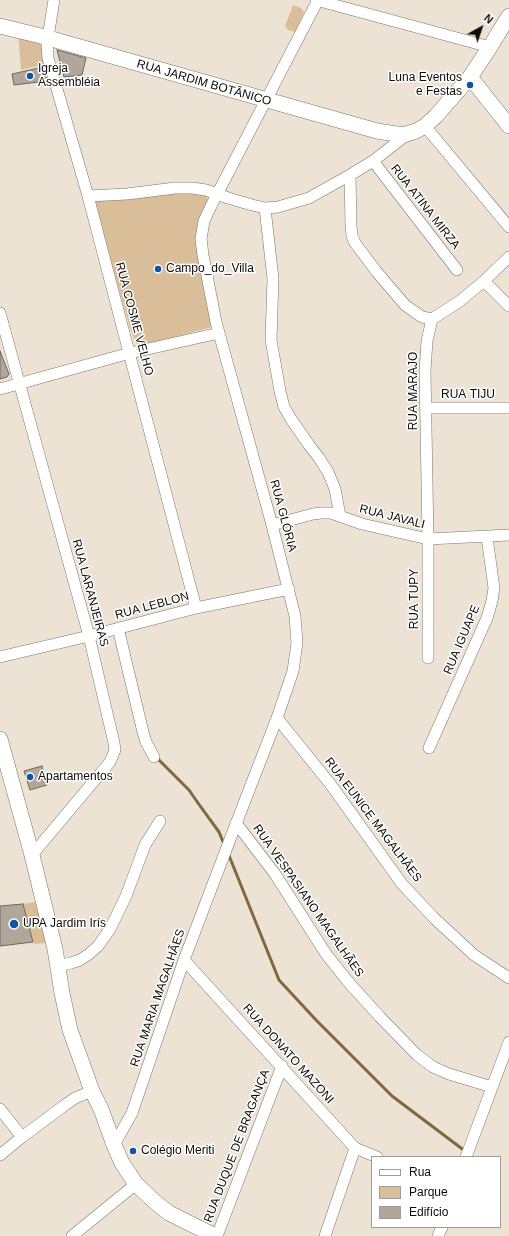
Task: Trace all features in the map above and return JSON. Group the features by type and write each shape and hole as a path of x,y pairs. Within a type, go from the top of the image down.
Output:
{"main road":[{"path":"410,133 425,126 436,116 470,77 509,16"},
{"name":"RUA JARDIM BOTÂNICO","path":"0,26 49,38 376,131 397,135 410,133"},
{"path":"470,77 509,126"},
{"path":"0,739 32,855 55,949 70,1030 92,1091 101,1109 114,1145 122,1163 136,1184 155,1202 169,1213 216,1236"}],"street":[{"name":"RUA COSME VELHO","path":"54,0 47,51 48,58 88,196 196,608"},
{"path":"318,0 490,47"},
{"name":"RUA GLÓRIA","path":"229,842 277,718 293,671 297,643 295,616 289,589 219,333 210,294 201,239 204,221 217,194 318,0"},
{"path":"425,126 509,227"},
{"path":"88,196 127,194 183,187 199,188 247,204 265,208 278,207 309,198 373,161 410,133"},
{"name":"RUA ATINA MIRZA","path":"373,161 457,270"},
{"path":"350,175 351,226 355,244 405,305 422,317 432,319 460,301 509,257"},
{"path":"265,208 273,279 271,340 280,391 284,407 291,420 328,472 335,489 340,516"},
{"path":"484,281 509,306"},
{"name":"RUA LARANJEIRAS","path":"0,313 89,636 114,743 113,755 110,762 32,855"},
{"name":"RUA MARAJO","path":"428,539 425,357 432,319"},
{"path":"0,389 130,353 219,333"},
{"name":"RUA TIJU","path":"426,408 509,408"},
{"name":"RUA JAVALI","path":"272,525 322,513 331,513 362,524 428,539 509,535"},
{"name":"RUA IGUAPE","path":"429,748 487,618 492,601 494,588 487,537"},
{"name":"RUA TUPY","path":"428,539 428,658"},
{"name":"RUA LEBLON","path":"0,657 89,636 196,608 289,589"},
{"path":"124,626 143,732 146,742 154,757"},
{"name":"RUA EUNICE MAGALHÃES","path":"277,718 331,785 402,884 435,919 474,955 509,978"},
{"path":"58,966 80,960 89,954 98,946 110,930 126,896 145,845 160,821"},
{"name":"RUA VESPASIANO MAGALHÃES","path":"236,823 275,874 326,954 350,984 380,1017 417,1055 433,1067 449,1074 492,1088"},
{"name":"RUA MARIA MAGALHÃES","path":"114,1145 132,1113 184,960 229,842"},
{"name":"RUA DONATO MAZONI","path":"184,960 356,1148 375,1156"},
{"path":"466,1156 509,1042"},
{"name":"RUA DUQUE DE BRAGANÇA","path":"216,1236 282,1066"},
{"path":"0,1155 75,1098 92,1091"},
{"path":"0,1109 22,1137"},
{"path":"325,1236 356,1148"},
{"path":"72,1236 136,1184"}],"green space":[{"path":"293,5 301,8 304,12 295,32 288,30 285,26"},
{"path":"18,32 40,36 54,62 21,70"},
{"name":"Campo_do_Villa","path":"188,192 204,195 210,203 203,234 212,327 144,345 137,345 130,328 94,202 95,200"},
{"path":"35,902 46,943 34,944 23,904"}],"building":[{"path":"57,50 86,58 82,75 64,77"},
{"name":"Igreja Assembléia","path":"43,67 47,81 14,85 12,74"},
{"path":"0,351 9,374 7,377 0,379"},
{"name":"Apartamentos","path":"42,766 47,785 30,790 24,771"},
{"name":"UPA Jardim Irís","path":"23,904 33,942 0,946 0,906"}],"waterway":[{"path":"158,757 159,760 189,790 219,832 224,844"},
{"path":"228,853 279,980 316,1020 392,1096 465,1151"}],"place":[{"name":"Igreja Assembléia","path":"30,76"},
{"name":"Luna Eventos e Festas","path":"470,85"},
{"name":"Campo_do_Villa","path":"158,269"},
{"name":"Apartamentos","path":"30,777"},
{"name":"UPA Jardim Irís","path":"14,924"},
{"name":"Colégio Meriti","path":"133,1151"}]}
